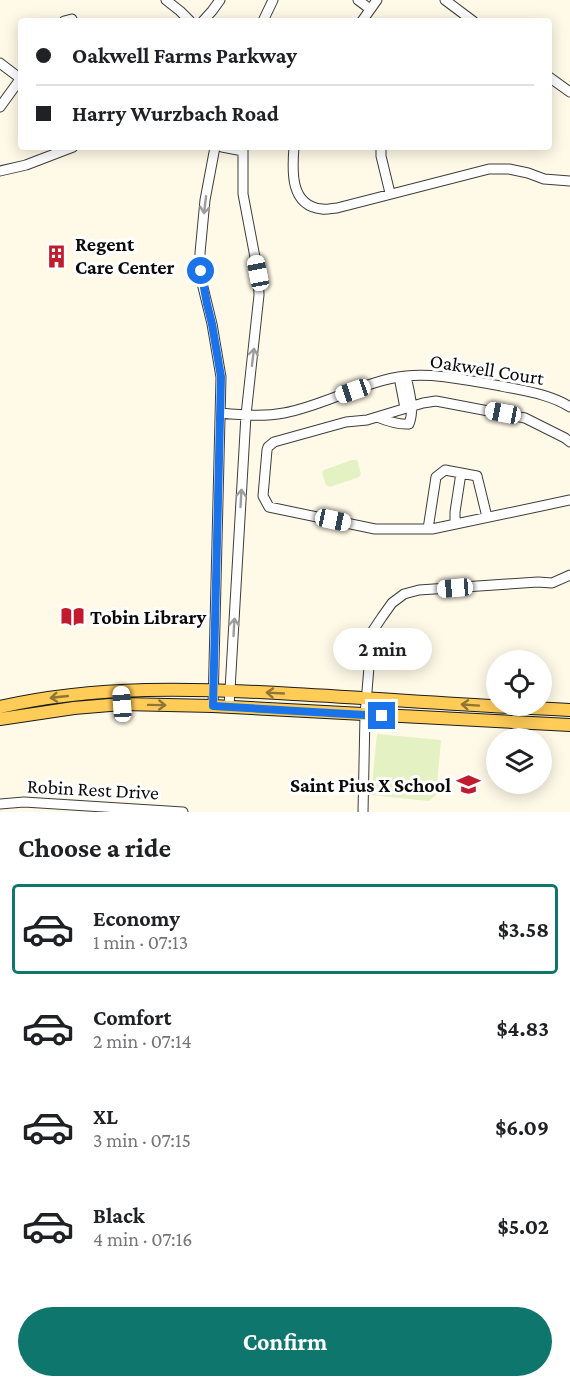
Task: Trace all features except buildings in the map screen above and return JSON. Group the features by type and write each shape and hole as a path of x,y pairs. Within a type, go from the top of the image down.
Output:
{"main road":[{"path":"0,707 39,699 122,698 214,690 570,710"},
{"path":"122,698 229,707 570,725"},
{"path":"0,719 98,699"}],"street":[{"path":"166,0 187,18"},
{"path":"205,18 220,0"},
{"path":"264,18 273,0"},
{"path":"358,0 370,9"},
{"path":"364,18 377,0"},
{"path":"445,0 469,18"},
{"path":"0,63 18,77"},
{"path":"552,79 570,92"},
{"path":"0,107 18,83"},
{"path":"0,171 26,165 65,150"},
{"path":"213,150 205,200 200,253 202,283 221,377 213,706"},
{"path":"229,707 246,415 259,295 258,273 243,194 243,150"},
{"path":"294,150 293,176 296,190 304,201 313,207 323,209 337,208 390,193 499,168 570,181"},
{"path":"381,150 390,193"},
{"name":"Oakwell Court","path":"220,413 246,415 286,413 388,379 402,376 435,375 526,391 552,398 570,407"},
{"path":"377,417 388,422 409,424 411,418 402,376"},
{"path":"570,442 525,418 436,401 367,420 346,422 274,441 267,450 263,496 268,507 375,529 428,529 570,500"},
{"path":"428,529 436,477 445,470 477,476 487,517"},
{"path":"455,524 461,473"},
{"path":"363,812 365,715 372,632 392,603 410,592 538,582 552,583 570,575"},
{"name":"Robin Rest Drive","path":"0,804 17,802 47,808 183,812"}],"green space":[{"path":"357,460 361,474 359,477 330,487 326,485 322,473 324,470"},
{"path":"377,734 441,740 436,795 429,801 371,795"}],"place":[{"name":"Regent Care Center","path":"57,256"},
{"name":"Tobin Library","path":"72,617"},
{"name":"Saint Pius X School","path":"469,785"}],"route":[{"path":"201,271 221,377 213,706 382,716"}]}
